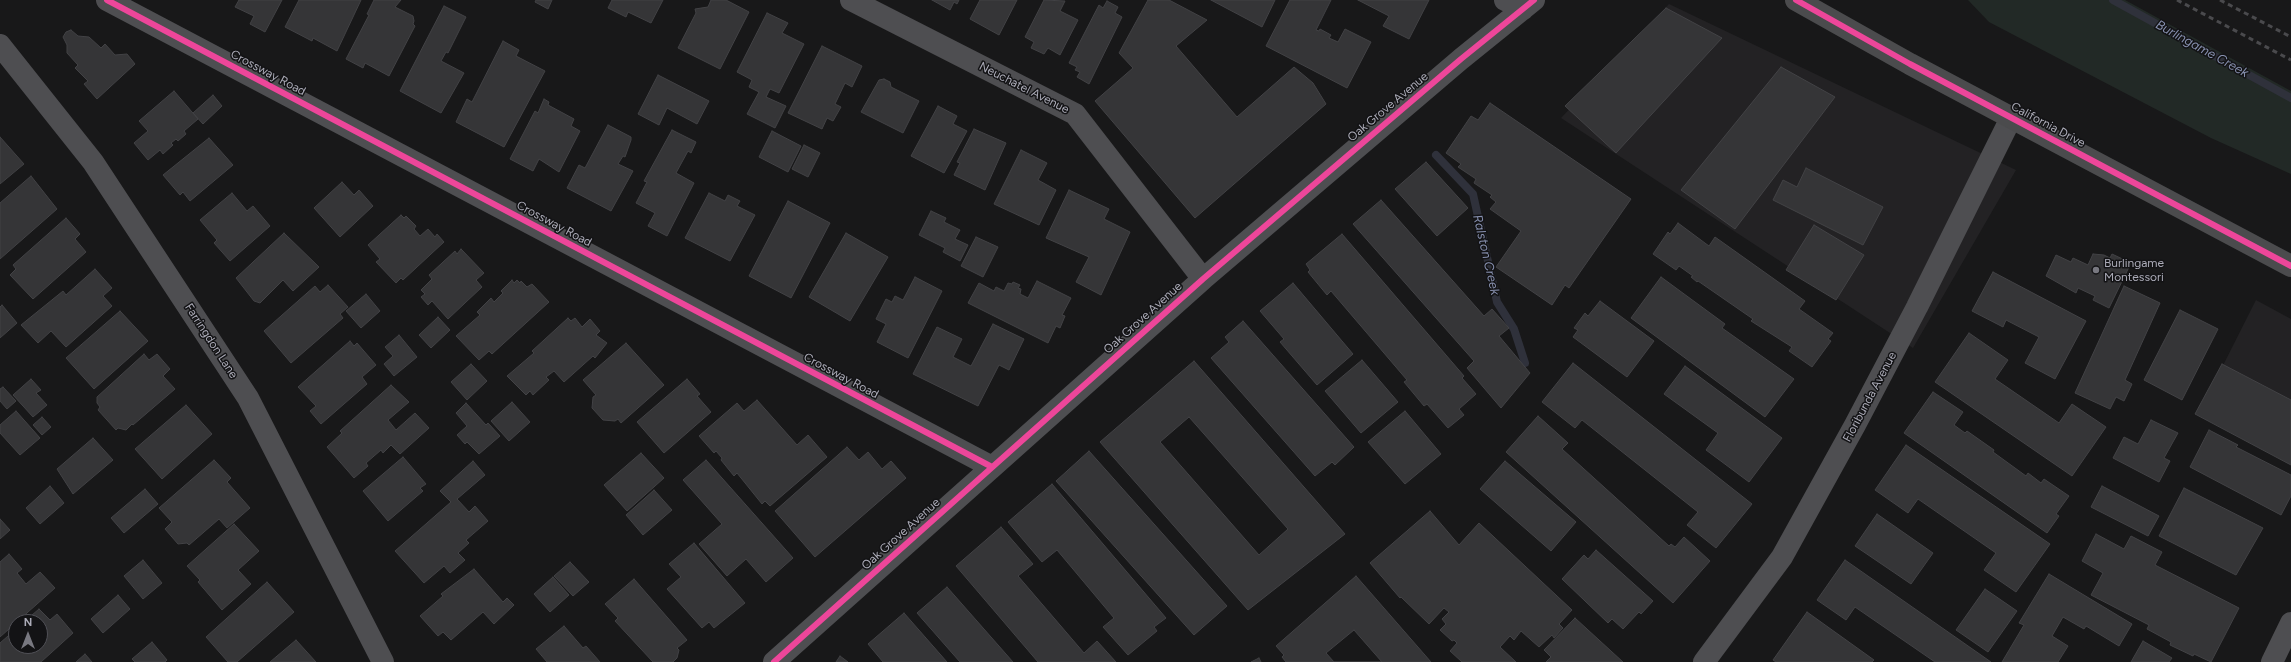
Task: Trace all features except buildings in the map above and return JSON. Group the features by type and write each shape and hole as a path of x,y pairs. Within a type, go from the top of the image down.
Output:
{"main road":[{"name":"California Drive","path":"1796,0 1884,50 2291,266"}],"street":[{"name":"Crossway Road","path":"107,0 992,467"},
{"name":"Neuchatel Avenue","path":"851,0 1075,114 1203,279"},
{"name":"Oak Grove Avenue","path":"774,662 1203,279 1461,59 1521,3"},
{"name":"Farringdon Lane","path":"0,45 93,162 248,398 383,662"},
{"name":"Floribunda Avenue","path":"1704,662 1782,557 1855,425 1917,307 2011,118"},
{"path":"2272,662 2291,624"}],"shaded area":[{"path":"1968,0 2125,0 2291,91 2291,174 2211,138 1989,22"},
{"path":"1669,4 2016,170 1913,348 1561,118"},
{"path":"2256,300 2291,319 2291,464 2198,415"}],"waterway":[{"name":"Burlingame Creek","path":"2113,0 2291,98"},
{"name":"Ralston Creek","path":"1436,155 1473,194 1497,302 1514,329 1525,363"}],"railway":[{"path":"2177,0 2291,60"},
{"path":"2220,0 2291,37"}],"cycle path":[{"path":"107,0 992,467"},
{"path":"774,662 1203,279 1461,59 1534,0"},
{"path":"1796,0 1910,64 2291,266"}],"place":[{"name":"Burlingame Montessori","path":"2096,270"}]}
